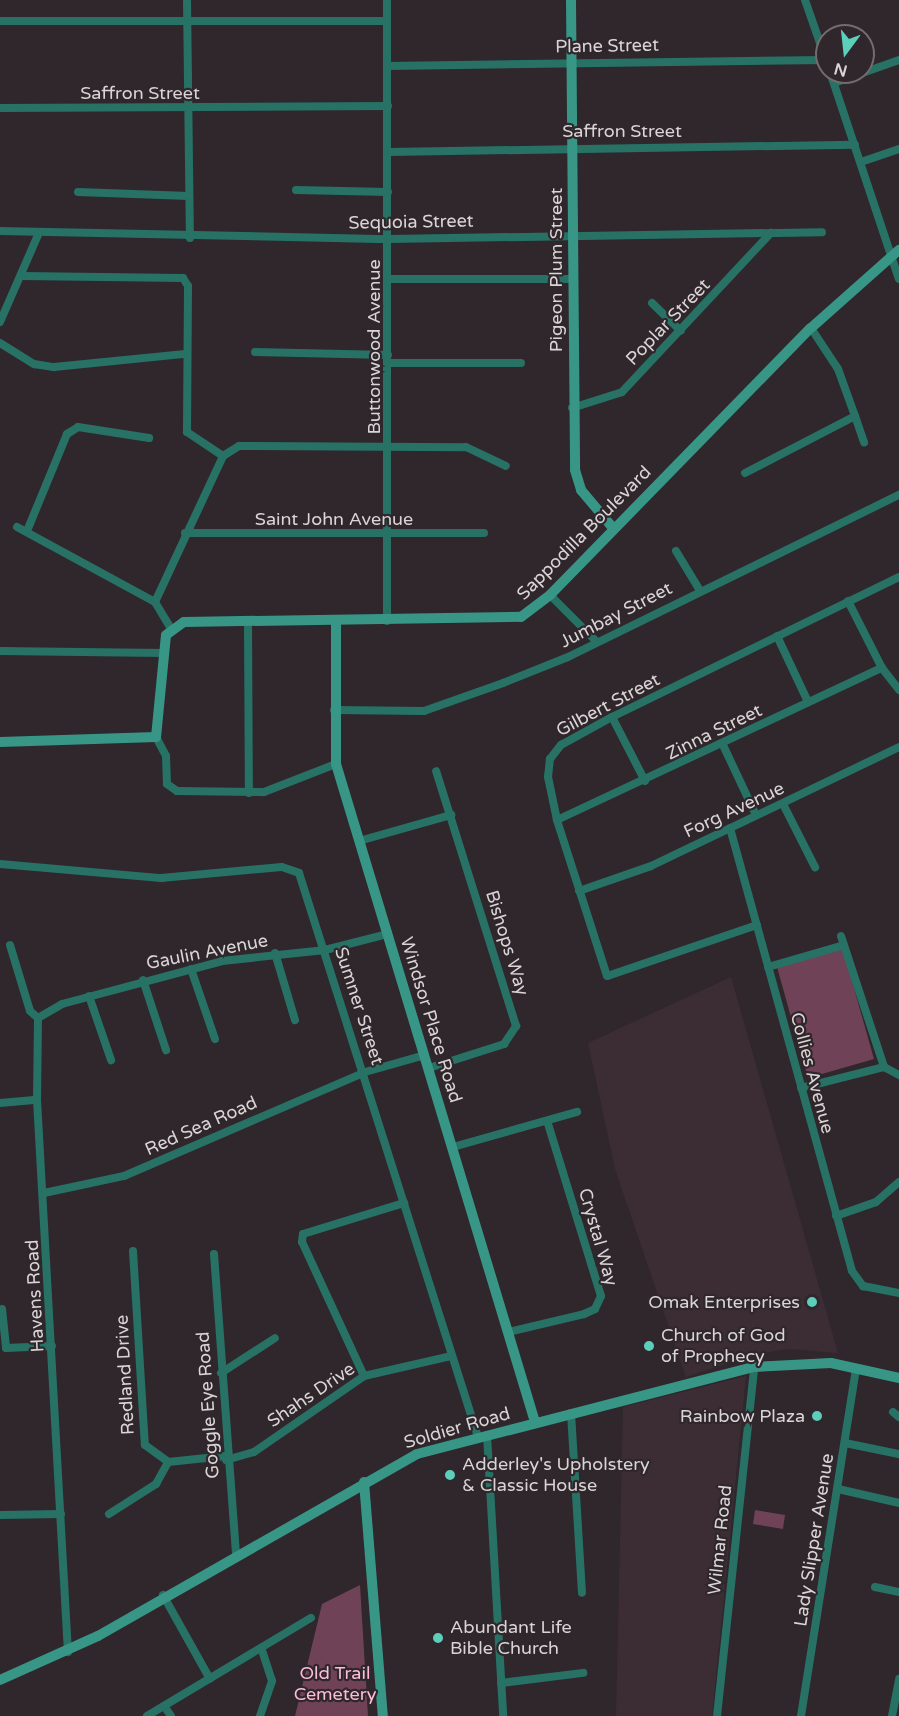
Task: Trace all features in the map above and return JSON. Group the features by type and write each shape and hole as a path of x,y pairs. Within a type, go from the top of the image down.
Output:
{"street":[{"path":"187,0 190,238"},
{"name":"Buttonwood Avenue","path":"387,0 389,152 387,621"},
{"name":"Pigeon Plum Street","path":"571,0 574,279 572,408 576,481 613,528"},
{"path":"806,0 815,27"},
{"path":"0,21 387,21"},
{"path":"875,68 899,60"},
{"name":"Plane Street","path":"388,66 572,62 815,61"},
{"path":"834,84 895,253 899,279"},
{"name":"Saffron Street","path":"0,108 388,106"},
{"name":"Saffron Street","path":"389,152 572,146 855,145"},
{"path":"861,162 899,149"},
{"path":"296,190 388,192"},
{"path":"78,192 189,196"},
{"name":"Sequoia Street","path":"0,231 38,235 389,239 572,233 822,232"},
{"name":"Poplar Street","path":"572,408 622,392 771,233"},
{"path":"0,322 38,235"},
{"name":"Sappodilla Boulevard","path":"171,629 184,622 503,621 521,617 550,595 810,328 895,253"},
{"path":"21,276 183,278 188,286 185,354 187,432 223,456"},
{"path":"389,279 574,279"},
{"path":"652,303 681,331"},
{"path":"810,328 838,369 864,442"},
{"path":"0,344 34,364 54,367 185,354"},
{"path":"255,352 521,363"},
{"path":"745,473 855,416"},
{"path":"27,531 67,434 78,427 149,438"},
{"path":"154,602 223,456 239,446 466,447 506,466"},
{"name":"Jumbay Street","path":"334,710 424,711 596,641 699,589 899,495"},
{"path":"17,527 154,602 171,629 163,653 156,737 166,756 171,789 249,794 336,764"},
{"name":"Saint John Avenue","path":"185,533 484,533"},
{"path":"676,551 699,589"},
{"name":"Gilbert Street","path":"757,925 607,976 557,819 548,777 554,751 612,717 899,576"},
{"path":"550,595 596,641"},
{"path":"849,601 882,668 898,684"},
{"name":"Windsor Place Road","path":"336,621 334,710 336,764 536,1422"},
{"path":"248,622 249,794"},
{"path":"777,636 808,702"},
{"path":"0,651 163,653"},
{"name":"Zinna Street","path":"557,819 723,745 882,668"},
{"path":"612,717 645,781"},
{"path":"0,742 156,737"},
{"path":"723,745 756,815"},
{"name":"Forg Avenue","path":"579,891 651,866 899,747"},
{"name":"Bishops Way","path":"429,1068 504,1044 516,1026 436,771"},
{"path":"783,804 815,867"},
{"path":"359,841 451,815"},
{"name":"Collies Avenue","path":"730,828 836,1216 856,1281 899,1293"},
{"name":"Sumner Street","path":"0,864 161,878 288,867 303,878 365,1072 451,1356 482,1436 503,1716"},
{"name":"Gaulin Avenue","path":"38,1018 89,996 143,980 275,953 325,950 388,934"},
{"path":"841,936 884,1067"},
{"name":"Havens Road","path":"10,945 27,1002 38,1018 37,1100 68,1652"},
{"path":"768,967 844,945"},
{"path":"275,953 295,1020"},
{"path":"191,969 215,1039"},
{"path":"143,980 166,1050"},
{"path":"89,996 111,1060"},
{"name":"Red Sea Road","path":"44,1193 134,1172 365,1072 425,1055"},
{"path":"801,1088 884,1067 899,1075"},
{"path":"0,1103 37,1100"},
{"path":"453,1147 577,1112"},
{"name":"Crystal Way","path":"508,1332 584,1314 595,1309 601,1296 547,1122"},
{"path":"836,1216 876,1202 899,1182"},
{"path":"363,1376 302,1242 303,1234 404,1203"},
{"name":"Redland Drive","path":"133,1251 141,1432 151,1453 168,1462"},
{"name":"Goggle Eye Road","path":"214,1254 226,1458 236,1553"},
{"path":"2,1309 6,1348 52,1346"},
{"path":"221,1373 275,1338"},
{"name":"Shahs Drive","path":"226,1458 254,1452 363,1376 451,1356"},
{"name":"Soldier Road","path":"0,1680 68,1652 236,1553 417,1454 754,1366 794,1361 856,1369 899,1378"},
{"name":"Wilmar Road","path":"717,1716 754,1366"},
{"name":"Lady Slipper Avenue","path":"801,1716 856,1369"},
{"path":"571,1413 582,1593"},
{"path":"845,1443 899,1454"},
{"path":"109,1514 156,1484 168,1462 226,1458"},
{"path":"364,1482 382,1716"},
{"path":"838,1490 899,1503"},
{"path":"0,1515 61,1514"},
{"path":"875,1587 899,1592"},
{"path":"163,1595 210,1679"},
{"path":"147,1716 312,1618"},
{"path":"260,1716 272,1681 261,1648"},
{"path":"501,1683 583,1673"},
{"path":"892,1716 899,1679"},
{"path":"165,1706 171,1716"}],"shaded area":[{"path":"731,977 838,1353 789,1349 756,1354 686,1377 615,1169 588,1043"},
{"path":"746,1376 712,1716 616,1716 623,1407"}],"green space":[{"path":"843,949 874,1059 808,1078 777,967"},
{"path":"755,1510 785,1515 783,1529 753,1524"},
{"name":"Old Trail Cemetery","path":"360,1585 368,1716 295,1716 322,1604"}],"place":[{"name":"Omak Enterprises","path":"812,1302"},
{"name":"Church of God of Prophecy","path":"649,1346"},
{"name":"Rainbow Plaza","path":"817,1416"},
{"name":"Adderley's Upholstery & Classic House","path":"450,1475"},
{"name":"Abundant Life Bible Church","path":"438,1638"}]}
